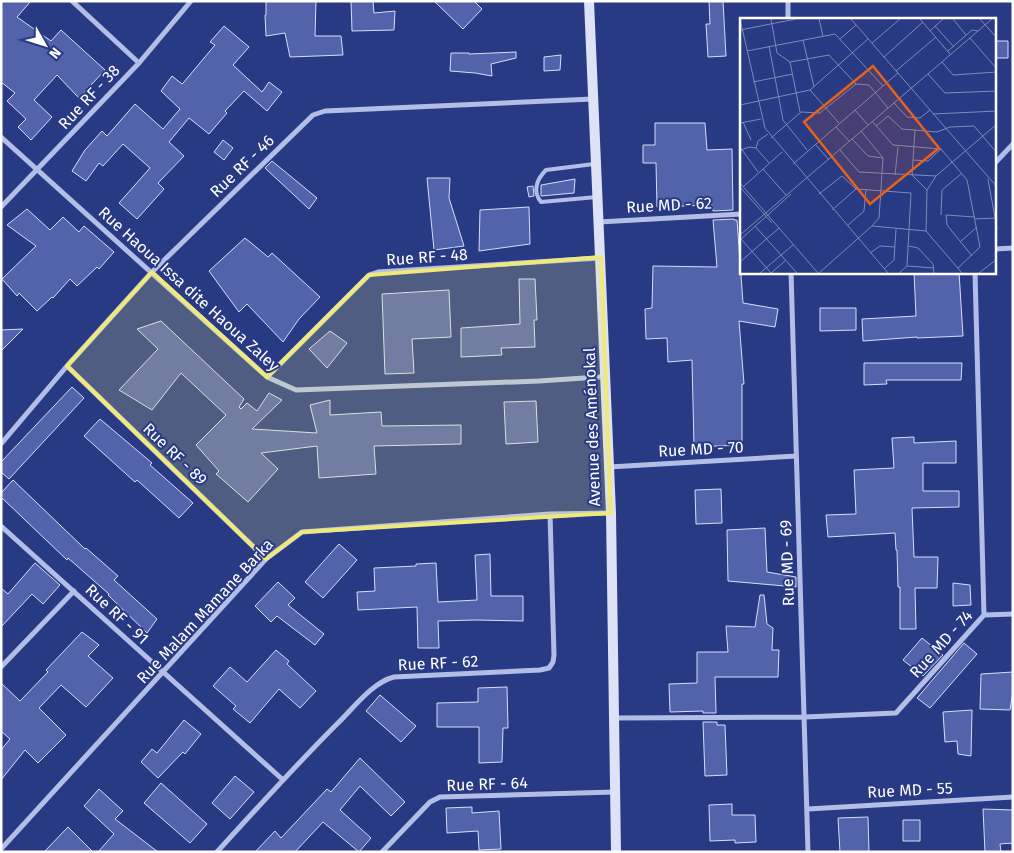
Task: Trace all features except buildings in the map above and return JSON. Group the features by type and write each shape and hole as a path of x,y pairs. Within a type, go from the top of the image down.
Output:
{"main road":[{"name":"Avenue des Aménokal","path":"588,1 611,513 616,852"}],"street":[{"path":"72,1 139,63"},
{"name":"Rue RF - 38","path":"1,207 139,63 191,1"},
{"path":"788,1 788,18"},
{"name":"Rue RF - 46","path":"1,444 67,366 152,272 313,114 325,111 593,99"},
{"name":"Rue Haoua Issa dite Haoua Zaley","path":"1,137 267,377 296,390 539,381 599,376"},
{"path":"996,162 1013,144"},
{"name":"Rue MD - 62","path":"598,222 740,214"},
{"path":"996,249 1013,248"},
{"name":"Rue RF - 48","path":"267,377 369,276 378,272 601,258"},
{"name":"Rue MD - 69","path":"791,274 808,852"},
{"name":"Rue MD - 74","path":"615,718 805,717 896,713 984,615 975,274"},
{"name":"Rue RF - 89","path":"67,366 266,559"},
{"name":"Rue MD - 70","path":"608,467 796,456"},
{"name":"Rue Malam Mamane Barka","path":"1,849 266,559 302,532 550,514 611,513"},
{"name":"Rue RF - 62","path":"217,852 282,779 369,692 386,679 549,668 553,662 554,655 550,514"},
{"name":"Rue RF - 91","path":"1,526 282,779"},
{"path":"1,666 74,591"},
{"path":"984,615 1013,614"},
{"name":"Rue RF - 64","path":"382,852 430,802 440,798 615,792"},
{"name":"Rue MD - 55","path":"808,808 1013,797"}],"lane":[{"path":"596,163 546,170 538,180 536,192 541,202 598,197"}],"highlighted area":[{"path":"601,257 611,513 302,532 266,559 67,366 152,272 267,377 369,275"}]}
